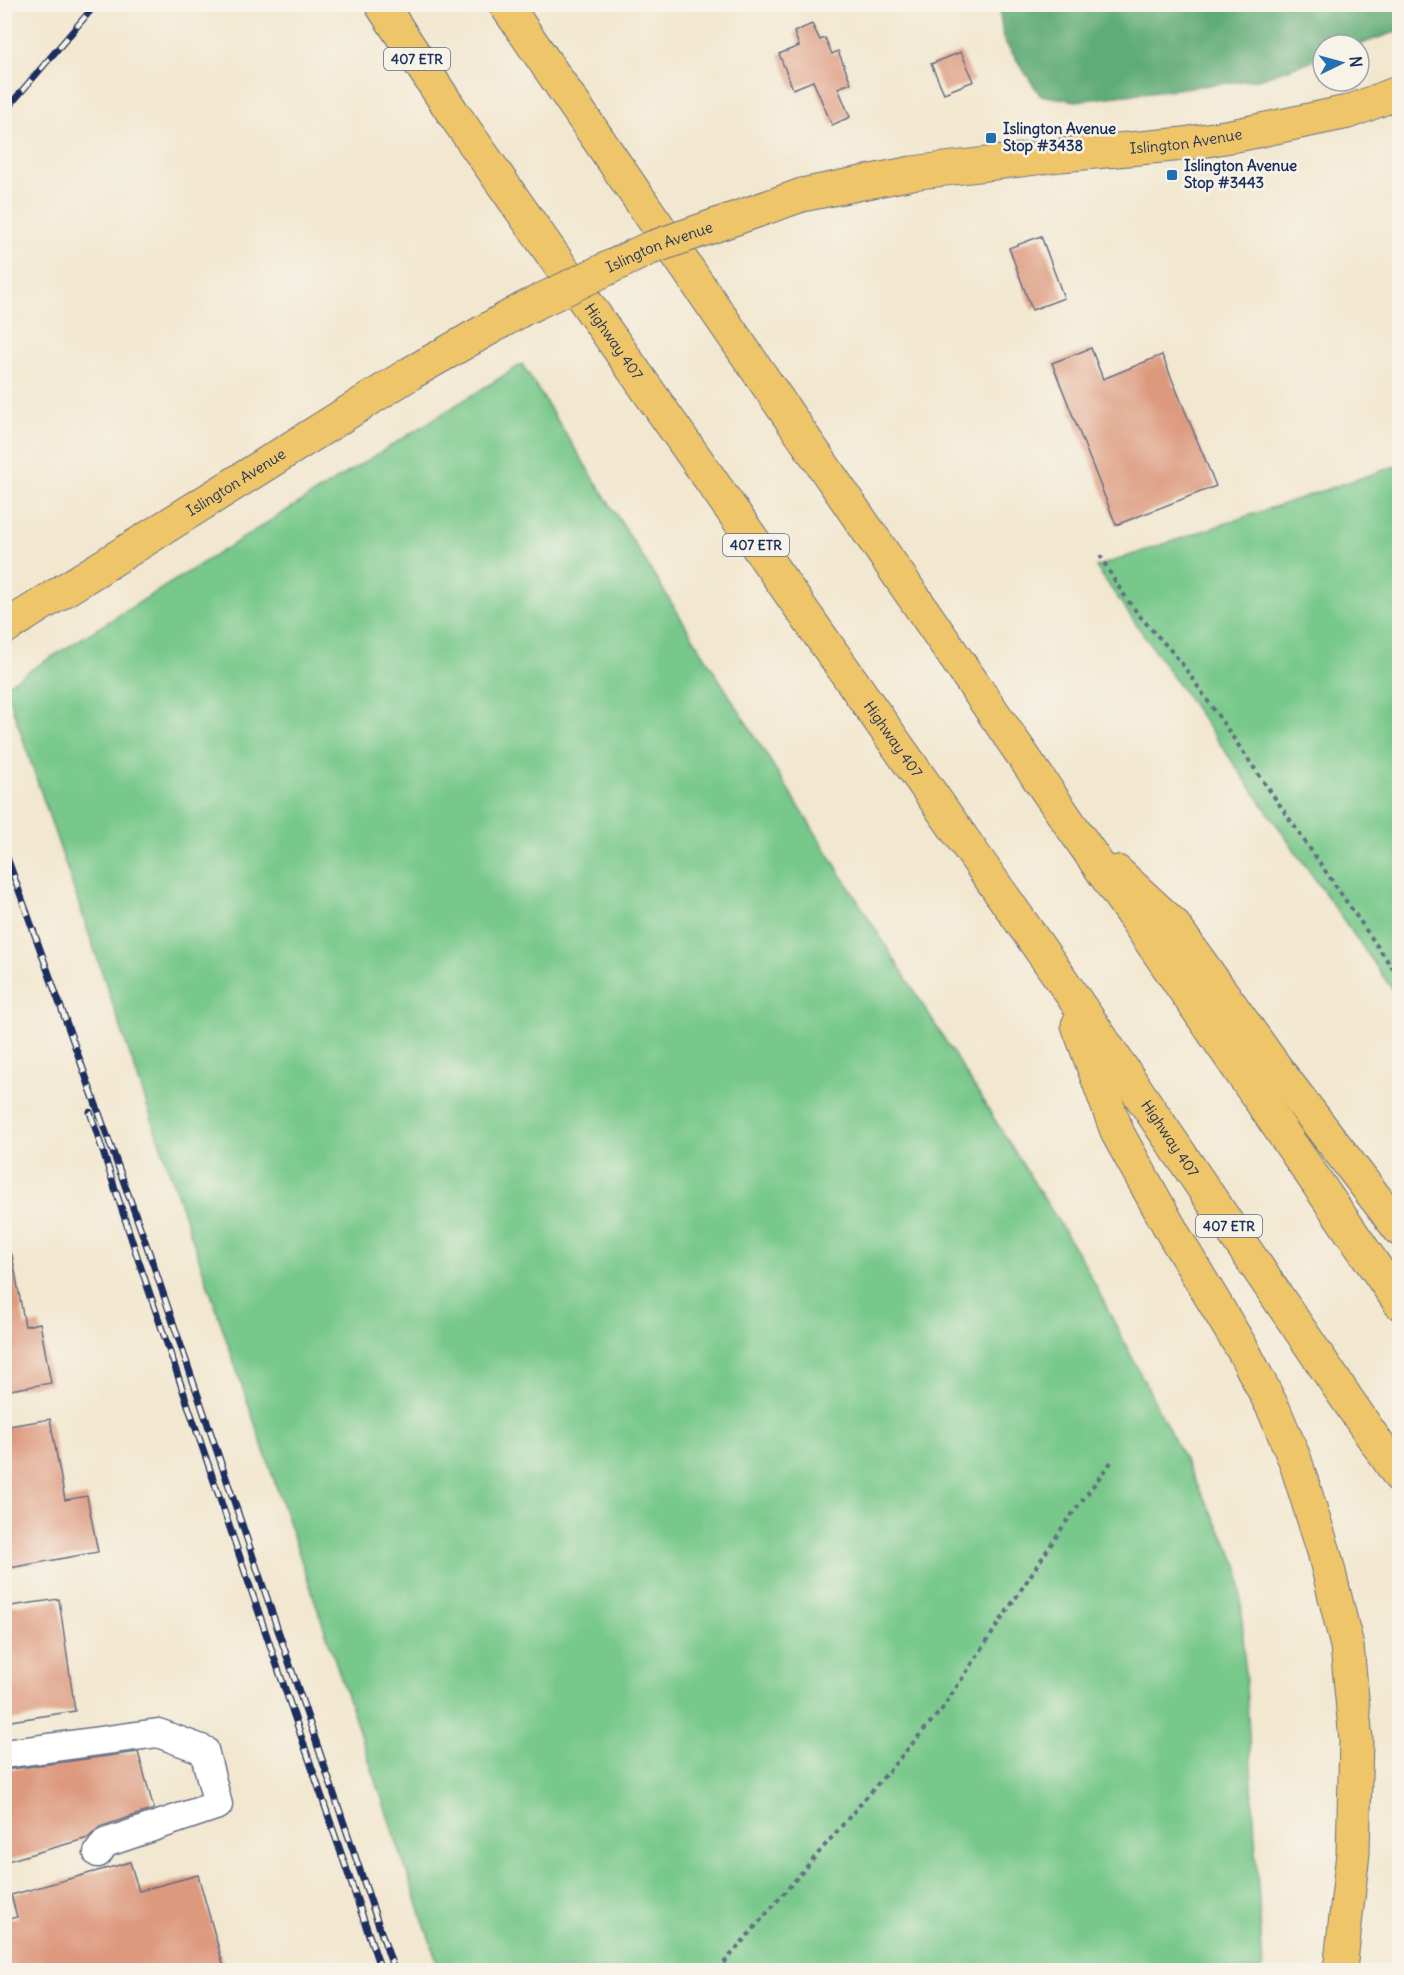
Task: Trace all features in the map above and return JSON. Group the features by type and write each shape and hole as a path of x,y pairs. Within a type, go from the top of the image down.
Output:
{"main road":[{"name":"Highway 407","path":"381,4 460,123 1059,976 1400,1477"},
{"path":"505,4 1400,1303"},
{"name":"Islington Avenue","path":"4,628 411,373 525,308 648,249 802,195 912,173 1061,155 1184,144 1348,112 1400,92"},
{"path":"1074,833 1172,922 1278,1071 1400,1230"},
{"path":"1059,976 1118,1134 1180,1245 1244,1352 1274,1410 1295,1460 1324,1552 1347,1646 1356,1740 1353,1853 1340,1971"}],"lane":[{"path":"4,1754 158,1732 204,1750 218,1805 105,1844 98,1853"}],"path":[{"path":"1100,555 1120,590 1173,651 1400,979"},
{"path":"718,1971 942,1709 1064,1525 1111,1461"}],"green space":[{"path":"999,5 1399,5 1399,31 1371,41 1371,33 1311,33 1311,61 1259,79 1076,101 1040,95 1003,39"},
{"path":"522,364 1083,1261 1239,1567 1263,1970 440,1970 5,686"},
{"path":"1400,465 1399,999 1096,567"}],"building":[{"path":"812,24 820,40 825,38 832,54 838,51 851,83 838,88 850,117 832,125 813,81 793,89 779,54 799,46 794,32"},
{"path":"961,52 974,81 944,93 931,64"},
{"path":"1041,236 1064,298 1032,310 1009,248"},
{"path":"1091,348 1103,379 1162,355 1216,486 1116,525 1052,363"},
{"path":"12,1255 25,1326 40,1323 51,1383 4,1391 4,1256"},
{"path":"50,1419 65,1500 87,1496 98,1552 4,1569 4,1427"},
{"path":"59,1599 75,1711 4,1722 4,1607"},
{"path":"138,1752 154,1809 100,1827 88,1838 4,1862 4,1770"},
{"path":"130,1862 139,1891 198,1875 225,1971 4,1971 4,1920 17,1917 11,1895"}],"railway":[{"path":"4,112 96,4"},
{"path":"4,849 150,1255 394,1970"},
{"path":"90,1112 381,1970"}],"place":[{"name":"Islington Avenue Stop #3438","path":"991,138"},
{"name":"Islington Avenue Stop #3443","path":"1172,175"}]}
